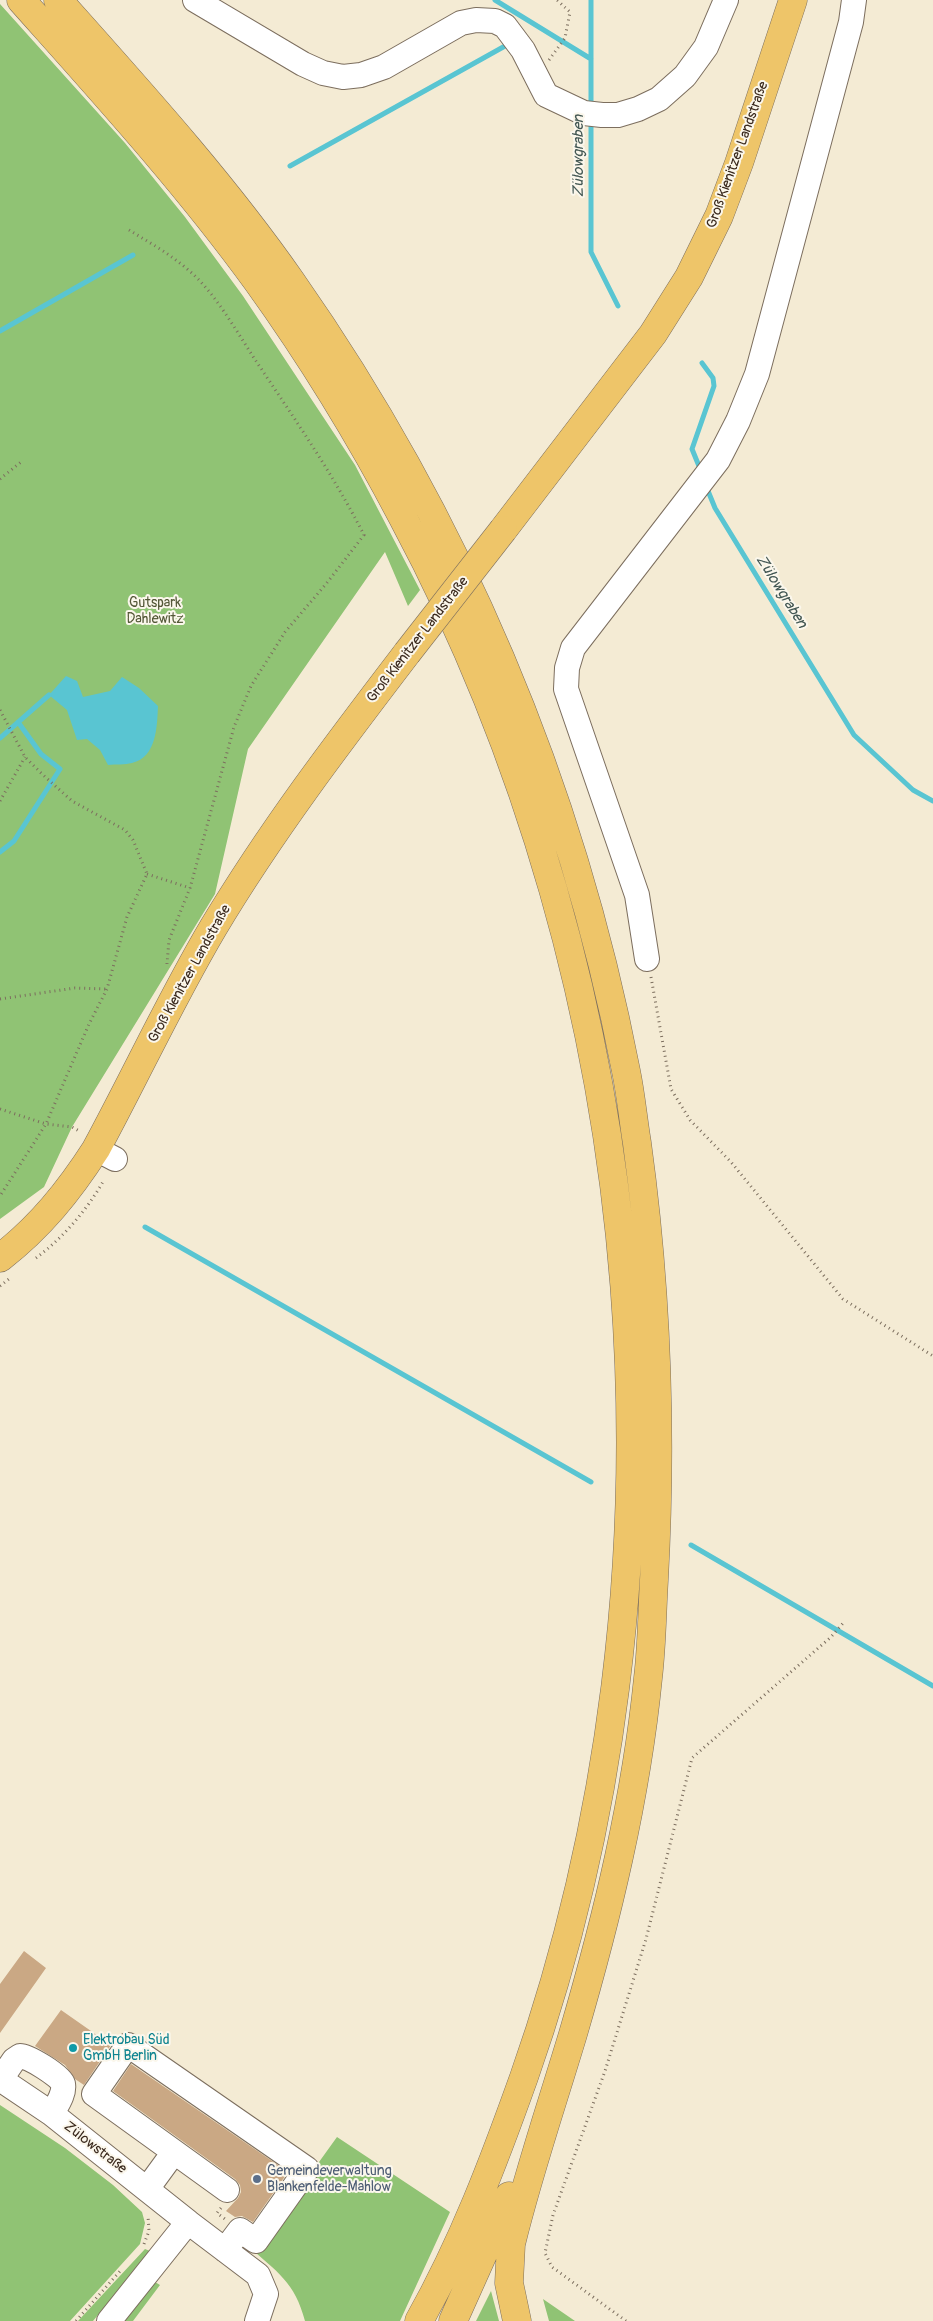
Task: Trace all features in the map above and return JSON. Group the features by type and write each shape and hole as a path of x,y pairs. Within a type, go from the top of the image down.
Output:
{"main road":[{"path":"21,0 143,137 257,281 313,364 365,448 405,521 448,608 498,726 543,852 570,949 597,1081 617,1202 627,1307 630,1402 628,1537 615,1689 603,1768 586,1858 564,1946 538,2037 491,2170 447,2272 419,2321"},
{"path":"58,0 149,102 235,207 289,278 341,355 389,433 456,560 524,715 569,840 596,939 627,1074 645,1205 654,1304 658,1403 658,1477 648,1677 635,1770 619,1859 573,2034 511,2244 509,2283 518,2321"},
{"name":"Groß Kienitzer Landstraße","path":"0,1258 38,1225 104,1150 182,985 213,928 284,818 407,653 653,334 689,277 719,216 739,163 793,0"},
{"path":"453,2321 476,2273 517,2176 573,2034"}],"street":[{"path":"195,0 303,64 322,73 343,77 362,75 384,66 461,23 476,20 495,21 504,26 523,50 546,95 593,114 618,114 638,109 659,100 684,76 706,47 726,0"},
{"path":"648,959 637,895 566,688 567,668 573,648 718,460 738,421 757,374 851,22 854,0"},
{"path":"225,2250 240,2230 256,2241 307,2170 128,2045 94,2094 227,2190"},
{"path":"0,2079 14,2060 20,2056 28,2057 59,2078 63,2083 63,2092 52,2114"},
{"name":"Zülowstraße","path":"0,2079 52,2114 146,2198 188,2222 258,2275 266,2294 257,2321"},
{"path":"146,2198 174,2152"},
{"path":"109,2321 188,2222"}],"path":[{"path":"556,0 570,12 565,38 559,49"},
{"path":"129,230 170,256 191,273 214,300 343,492 364,535 326,584 284,632 251,686 231,736 190,888 169,940 166,972 182,985"},
{"path":"0,479 21,462"},
{"path":"0,710 25,757 42,774 61,789 72,801 126,830 133,840 146,874 127,917 107,989 89,1024 46,1124 0,1196"},
{"path":"0,801 25,757"},
{"path":"146,874 190,888"},
{"path":"648,959 672,1089 690,1120 731,1162 842,1299 933,1356"},
{"path":"0,999 66,989 107,989"},
{"path":"0,1109 46,1124 72,1127 104,1150"},
{"path":"626,2321 552,2268 545,2253 553,2215 605,2071 646,1939 692,1758 831,1637 845,1621"},
{"path":"143,2246 149,2231 146,2198"},
{"path":"76,2321 125,2266"}],"green space":[{"name":"Gutspark Dahlewitz","path":"0,4 125,143 185,217 243,296 355,465 420,590 408,606 385,552 248,749 215,894 72,1127 44,1187 0,1219"},
{"path":"0,2105 65,2148 113,2185 142,2212 145,2223 140,2244 70,2321 0,2321"},
{"path":"337,2137 450,2212 400,2321 305,2321 296,2296 284,2279 248,2246 260,2244"},
{"path":"145,2249 150,2251 93,2321 78,2321"},
{"path":"150,2279 160,2285 133,2321 116,2321"},
{"path":"491,2291 499,2321 476,2321"},
{"path":"543,2299 575,2321 549,2321"}],"water":[{"path":"66,676 77,681 83,697 110,691 122,677 139,688 158,706 154,740 151,748 140,760 126,764 108,765 100,750 87,739 77,740 67,710 49,695"}],"building":[{"path":"24,1951 46,1968 0,2033 0,1984"},
{"name":"Elektrobau Süd GmbH Berlin","path":"61,2010 111,2045 84,2085 75,2079 65,2065 35,2046"},
{"path":"131,2064 288,2172 253,2222 242,2216 235,2217 226,2211 241,2192 240,2185 235,2179 113,2091"}],"waterway":[{"path":"495,0 591,59"},
{"name":"Zülowgraben","path":"591,0 591,107"},
{"path":"290,166 505,46"},
{"name":"Zülowgraben","path":"591,120 591,252 618,306"},
{"path":"0,331 133,255"},
{"name":"Zülowgraben","path":"701,471 692,449 714,386 713,378 702,363"},
{"name":"Zülowgraben","path":"706,486 715,508 854,735 913,790 933,801"},
{"path":"0,738 49,695"},
{"path":"0,852 14,841 60,769 41,754 18,722"},
{"path":"145,1227 591,1482"},
{"path":"691,1545 933,1686"}],"place":[{"name":"Elektrobau Süd GmbH Berlin","path":"73,2048"},
{"name":"Gemeindeverwaltung Blankenfelde-Mahlow","path":"257,2179"}]}
